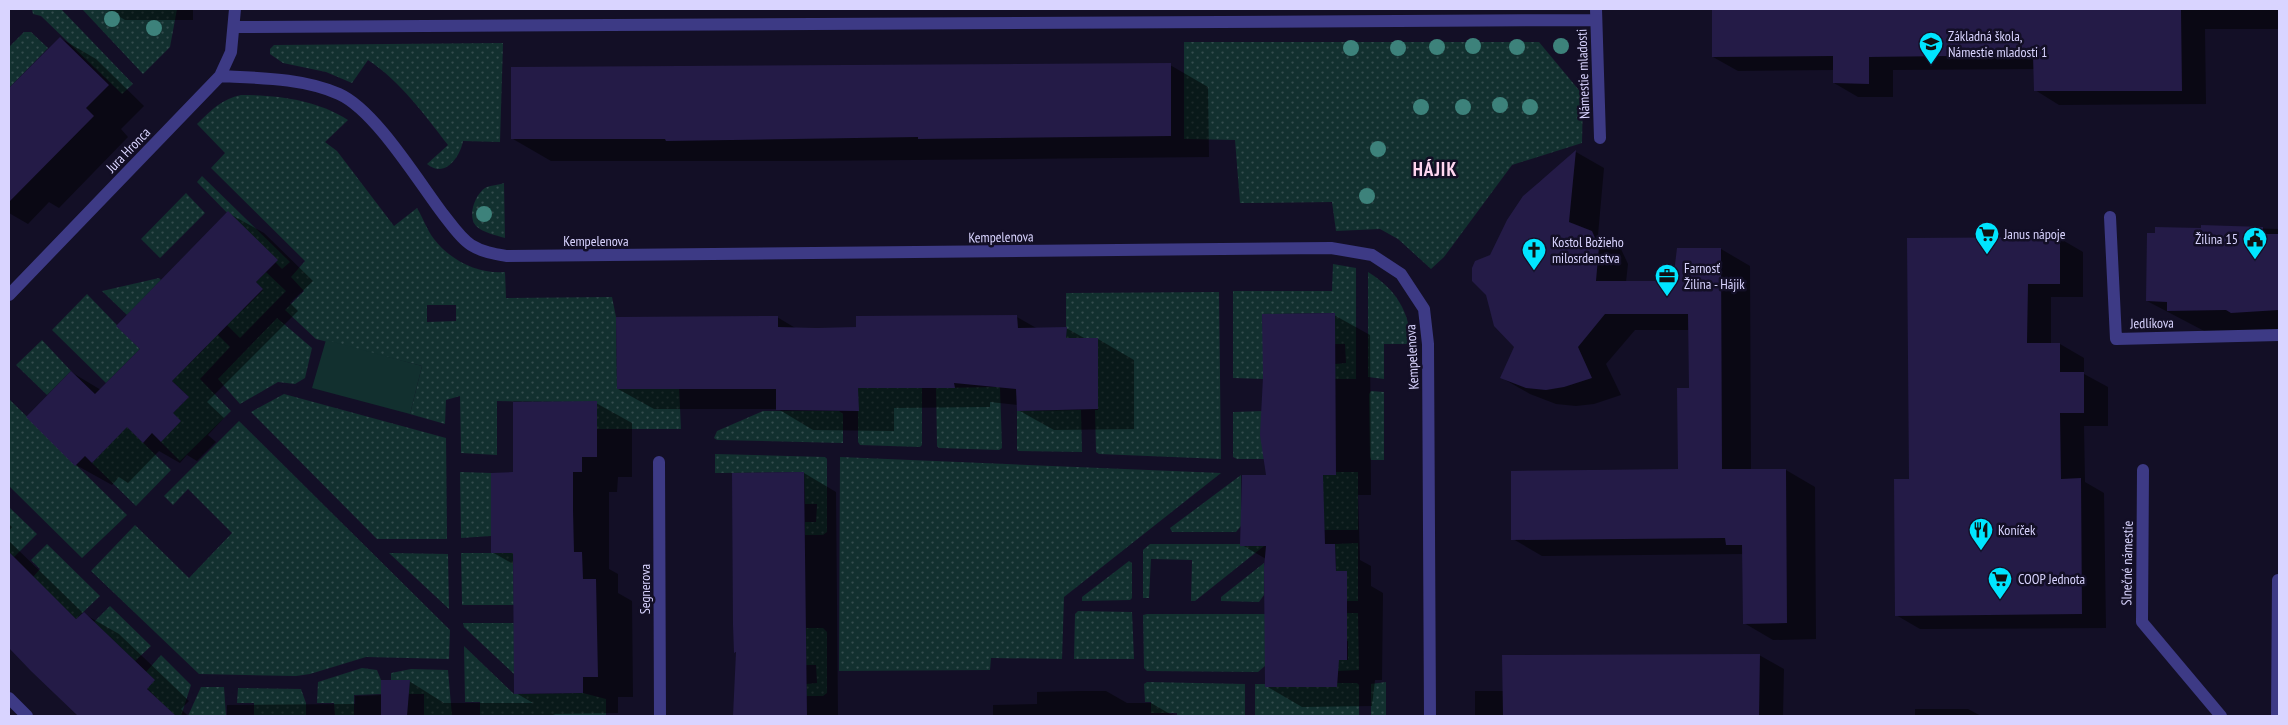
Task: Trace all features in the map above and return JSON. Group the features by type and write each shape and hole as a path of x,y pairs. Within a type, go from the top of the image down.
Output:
{"street":[{"name":"Jura Hronca","path":"9,295 220,76 231,52 234,9"},
{"path":"234,27 1596,14"},
{"name":"Námestie mladosti","path":"1596,14 1600,138"},
{"name":"Kempelenova","path":"220,76 272,78 340,94 359,106 372,118 438,207 470,244 489,253 507,256 1322,248 1372,255 1401,274 1424,308 1428,344 1430,457 1430,716"},
{"name":"Jedlíkova","path":"2110,217 2116,339 2279,335"},
{"name":"Segnerova","path":"659,462 660,716"},
{"name":"Slnečné námestie","path":"2143,470 2142,622 2221,716"},
{"path":"2277,716 2278,580"},
{"path":"9,698 27,716"}],"green space":[{"path":"32,9 61,9 133,84 122,94 41,16 33,14"},
{"path":"82,9 177,9 170,47 143,74"},
{"path":"24,32 31,32 48,48 9,88 9,47"},
{"path":"1184,42 1539,42 1583,95 1582,143 1512,165 1444,257 1431,269 1398,239 1380,229 1336,231 1332,202 1240,203 1235,140 1184,139"},
{"path":"503,43 500,142 463,141 459,153 451,164 446,168 440,169 427,164 448,145 401,88 368,60 352,83 326,72 283,63 270,54 270,49 274,45"},
{"path":"255,95 297,100 336,113 348,120 325,142 337,151 394,226 417,208 432,235 448,254 475,268 485,271 505,272 506,298 612,297 616,317 617,389 679,386 681,429 581,429 581,402 497,401 497,455 461,453 460,396 446,400 445,424 410,414 422,366 316,339 285,310 304,291 291,277 305,261 211,168 225,153 197,124 217,106 234,97","holes":["427,305 456,305 456,321 427,322"]},
{"path":"202,176 290,262 282,269 197,182"},
{"path":"504,183 505,238 479,228 473,222 472,217 475,200 481,191 487,187"},
{"path":"186,193 205,213 160,258 141,239"},
{"path":"1333,264 1356,268 1356,379 1335,379 1335,364 1346,363 1345,344 1334,344 1334,313 1262,314 1266,377 1263,377 1263,379 1233,378 1233,291 1332,291"},
{"path":"266,272 286,291 240,338 220,318 235,302 243,310 263,290 256,282"},
{"path":"1368,272 1386,286 1400,302 1410,332 1411,344 1384,344 1384,379 1368,377"},
{"path":"159,278 161,280 127,315 102,291"},
{"path":"1219,292 1221,459 1099,454 1096,452 1095,410 1098,410 1098,338 1066,338 1066,293"},
{"path":"87,294 140,349 106,383 52,330"},
{"path":"277,318 312,348 305,378 295,384 278,382 240,404 218,379"},
{"path":"210,327 230,347 200,379 231,411 180,461 161,442 173,413 189,397 165,374 187,366 207,346 199,339"},
{"path":"42,340 71,371 47,395 16,365"},
{"path":"326,340 422,366 410,414 312,388"},
{"path":"1000,387 1002,448 999,450 939,448 937,446 936,388"},
{"path":"858,388 922,388 922,445 920,447 860,445 858,442"},
{"path":"1371,391 1384,392 1384,460 1371,460 1370,457 1369,394"},
{"path":"284,394 446,438 447,539 377,539 251,412"},
{"path":"9,399 127,515 82,558 9,486"},
{"path":"1081,410 1082,452 1018,451 1017,411"},
{"path":"763,411 839,411 843,414 843,443 717,440 714,438 717,431"},
{"path":"1263,411 1264,459 1237,459 1233,457 1233,412"},
{"path":"119,419 171,470 136,506 92,463 111,443"},
{"path":"239,421 450,630 449,659 366,657 310,674 296,676 199,674 91,571 135,525 189,578 232,533 188,489 173,505 164,496"},
{"path":"715,454 825,457 827,459 827,532 823,535 805,535 805,522 816,522 817,504 805,504 804,472 715,473"},
{"path":"840,457 1221,473 1064,597 1062,659 991,658 990,670 839,671"},
{"path":"460,472 491,473 491,536 461,538"},
{"path":"1358,472 1358,530 1313,530 1313,475"},
{"path":"1241,475 1241,526 1236,532 1172,532 1170,528"},
{"path":"9,507 37,534 13,558 9,553"},
{"path":"1358,543 1358,601 1336,601 1336,589 1347,589 1347,571 1336,571 1335,544"},
{"path":"47,544 100,596 76,619 33,577 40,569 31,560"},
{"path":"1150,544 1241,544 1241,546 1264,546 1195,601 1191,601 1192,560 1151,559 1149,598 1143,598 1143,550"},
{"path":"389,553 448,554 449,609"},
{"path":"461,553 513,553 514,605 462,605"},
{"path":"1129,561 1132,563 1132,598 1130,600 1082,601 1082,597"},
{"path":"1264,563 1264,595 1259,602 1221,601 1221,597"},
{"path":"110,606 151,646 135,661 94,622"},
{"path":"1078,611 1132,612 1134,659 1074,659 1075,614"},
{"path":"1336,613 1358,613 1359,670 1337,671 1337,660 1348,660 1348,641 1336,641"},
{"path":"1265,614 1265,666 1258,672 1147,671 1144,668 1143,615"},
{"path":"463,623 514,623 514,674 464,627"},
{"path":"806,628 823,628 827,632 827,693 823,696 806,696 806,684 817,683 816,665 806,665"},
{"path":"464,646 514,694 583,693 606,699 606,716 480,716 480,702 465,702"},
{"path":"161,655 191,685 181,716 168,716 171,713 147,688 146,672"},
{"path":"362,668 377,670 381,680 381,694 354,695 354,716 335,716 334,703 317,703 318,682"},
{"path":"411,669 448,670 452,716 424,716 424,694 409,694 409,680 391,680 391,673"},
{"path":"1147,682 1245,684 1245,716 1177,716 1177,713 1151,713 1151,702 1145,702 1144,684"},
{"path":"1386,682 1386,716 1371,716 1371,684"},
{"path":"1337,683 1357,683 1359,685 1359,716 1255,716 1255,684 1265,684 1265,687 1336,687"},
{"path":"201,687 224,687 226,716 188,716"},
{"path":"238,688 301,689 306,703 306,716 254,716 254,703 237,703"}],"building":[{"path":"1712,9 2181,9 2182,91 2034,91 2033,55 1869,57 1869,84 1833,83 1833,56 1712,57"},
{"path":"60,37 109,85 86,108 94,116 9,202 9,88"},
{"path":"1171,63 1171,136 918,139 918,137 666,141 665,139 511,139 511,67"},
{"path":"1576,150 1569,222 1592,231 1599,247 1596,281 1673,281 1677,248 1721,248 1722,469 1786,469 1787,623 1743,624 1742,545 1726,545 1725,538 1511,540 1511,471 1678,469 1677,388 1689,388 1688,314 1605,314 1578,347 1592,378 1564,387 1546,390 1526,388 1500,378 1514,347 1494,326 1486,295 1472,281 1472,268 1475,261 1490,255 1507,220 1523,196"},
{"path":"228,211 278,260 256,282 263,289 172,381 189,397 173,413 181,421 161,442 152,433 143,443 127,427 92,463 85,456 75,466 26,417 71,371 95,394 140,349 116,326"},
{"path":"2201,225 2263,227 2263,234 2279,234 2279,310 2231,313 2226,310 2167,311 2167,302 2146,301 2147,233 2155,233 2155,227 2201,228"},
{"path":"2060,237 2060,284 2028,284 2027,343 2060,343 2060,372 2084,372 2084,413 2060,413 2061,479 2081,478 2082,614 1895,616 1894,479 1909,479 1907,238"},
{"path":"1335,313 1336,475 1323,475 1325,544 1335,544 1336,571 1347,571 1347,660 1339,660 1337,687 1265,687 1264,567 1266,546 1240,546 1242,475 1266,475 1260,435 1263,377 1262,314"},
{"path":"1017,315 1018,328 1067,327 1066,338 1098,338 1098,409 1017,411 1016,389 954,383 955,388 858,388 859,411 776,410 776,389 617,389 616,317 778,316 778,327 817,328 856,327 856,316"},
{"path":"597,401 597,457 582,457 582,472 573,472 573,510 574,552 582,552 583,579 596,579 598,677 583,677 583,693 514,694 513,553 491,553 491,473 513,472 513,402"},
{"path":"804,472 807,716 733,716 736,652 734,653 733,625 732,473"},
{"path":"9,552 76,619 84,612 155,680 147,689 176,716 78,716 31,671 9,648"},
{"path":"1760,654 1759,716 1503,716 1502,655"},
{"path":"381,680 410,680 407,716 381,716"}],"place":[{"name":"Základná škola, Námestie mladosti 1","path":"1931,65"},
{"name":"Janus nápoje","path":"1987,255"},
{"name":"Žilina 15","path":"2255,260"},
{"name":"Kostol Božieho milosrdenstva","path":"1534,271"},
{"name":"Farnosť Žilina - Hájik","path":"1667,297"},
{"name":"Koníček","path":"1981,551"},
{"name":"COOP Jednota","path":"2000,600"}],"district":[{"name":"HÁJIK","path":"1435,169"}]}
